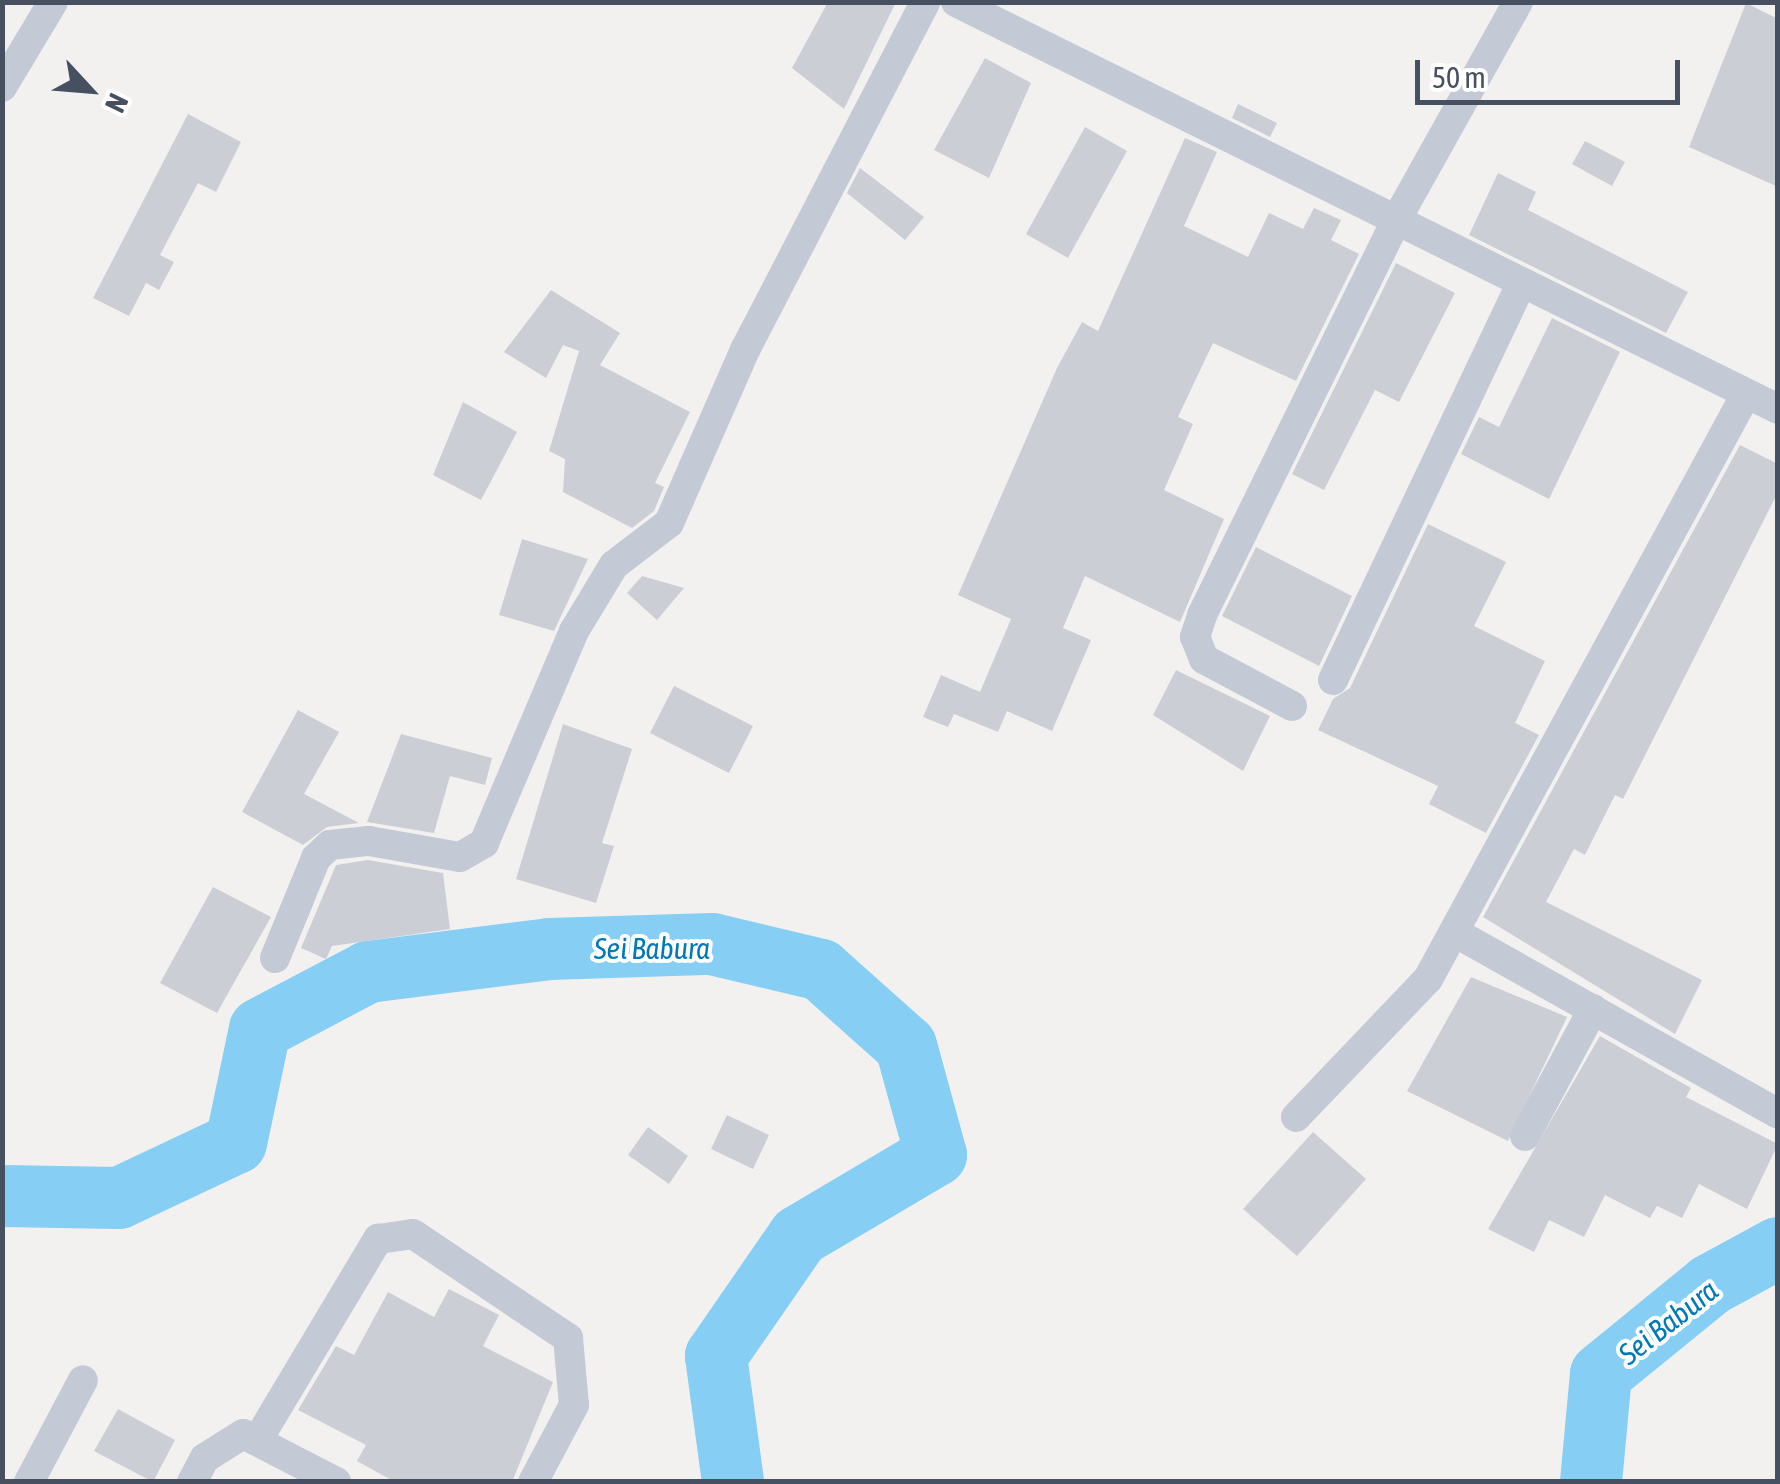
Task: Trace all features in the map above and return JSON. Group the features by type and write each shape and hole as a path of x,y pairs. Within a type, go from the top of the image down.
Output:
{"street":[{"path":"2,87 53,2"},
{"path":"274,958 330,845 369,840 460,857 484,844 574,630 614,566 669,523 746,348 925,2"},
{"path":"956,2 1000,12 1519,288 1778,409"},
{"path":"1292,706 1204,659 1195,637 1394,224 1518,2"},
{"path":"1333,680 1519,288"},
{"path":"1296,1117 1406,1006 1456,933 1745,396"},
{"path":"1456,933 1778,1114"},
{"path":"1525,1136 1593,1009"},
{"path":"260,1436 378,1239 413,1234 568,1338 574,1405 533,1482"},
{"path":"30,1482 83,1380"},
{"path":"192,1482 223,1444 260,1436 336,1482"}],"building":[{"path":"828,2 896,2 844,109 792,68"},
{"path":"1746,3 1778,19 1778,187 1689,147"},
{"path":"985,58 1031,83 989,178 934,150"},
{"path":"1238,104 1277,123 1270,137 1232,118"},
{"path":"188,114 241,142 216,192 198,183 160,255 174,262 159,290 146,283 129,316 93,298"},
{"path":"1085,127 1127,151 1068,258 1026,234"},
{"path":"1185,138 1217,152 1184,226 1248,257 1269,213 1303,229 1314,208 1341,220 1331,240 1359,254 1296,381 1213,343 1178,417 1193,424 1164,490 1224,519 1180,622 1085,576 1063,628 1091,640 1052,731 1007,711 998,732 954,714 948,727 923,717 941,675 980,692 1011,619 958,595 1057,368 1082,322 1098,331"},
{"path":"1585,141 1625,162 1612,186 1572,164"},
{"path":"860,168 924,217 905,240 847,193"},
{"path":"1498,173 1536,192 1528,210 1688,292 1666,333 1469,235"},
{"path":"1396,263 1455,293 1399,402 1375,390 1324,490 1292,474"},
{"path":"551,290 620,333 600,365 690,412 655,483 664,487 654,511 632,528 563,492 565,459 549,451 579,351 563,345 546,378 504,352"},
{"path":"1552,318 1620,352 1549,499 1461,454 1479,417 1499,427"},
{"path":"463,402 517,432 481,500 433,475"},
{"path":"1740,445 1778,464 1778,492 1623,799 1615,795 1585,855 1574,849 1546,902 1702,980 1675,1034 1483,917"},
{"path":"1428,524 1506,562 1474,626 1545,661 1515,723 1539,735 1486,833 1429,804 1438,786 1318,730 1333,699 1350,688"},
{"path":"522,539 588,559 554,631 499,615"},
{"path":"1256,547 1352,596 1319,666 1222,616"},
{"path":"642,576 684,588 657,620 627,593"},
{"path":"1176,670 1270,716 1243,771 1153,715"},
{"path":"674,686 753,726 729,773 650,733"},
{"path":"298,710 339,732 304,794 359,823 327,827 303,845 242,812"},
{"path":"563,724 632,749 602,843 614,846 596,903 516,879"},
{"path":"401,734 492,758 485,785 450,776 434,833 367,822"},
{"path":"368,860 443,873 450,929 332,946 326,959 301,948 336,865"},
{"path":"213,887 271,917 217,1013 160,983"},
{"path":"1471,977 1567,1017 1508,1141 1407,1091"},
{"path":"1600,1036 1691,1088 1686,1097 1778,1144 1747,1209 1699,1184 1682,1218 1657,1206 1650,1218 1605,1195 1584,1237 1549,1220 1534,1252 1488,1229"},
{"path":"727,1115 769,1135 753,1169 711,1149"},
{"path":"648,1127 688,1156 669,1184 628,1155"},
{"path":"1313,1132 1366,1179 1297,1256 1243,1209"},
{"path":"449,1289 499,1315 483,1346 553,1382 512,1482 395,1482 357,1461 366,1445 298,1410 336,1346 354,1355 388,1292 434,1317"},
{"path":"118,1409 175,1440 153,1482 94,1451"}],"waterway":[{"name":"Sei Babura","path":"2,1196 119,1198 236,1143 260,1029 368,972 549,949 712,944 821,970 906,1046 936,1155 799,1236 716,1356 733,1482"},
{"name":"Sei Babura","path":"1591,1482 1601,1374 1710,1285 1778,1248"}]}
